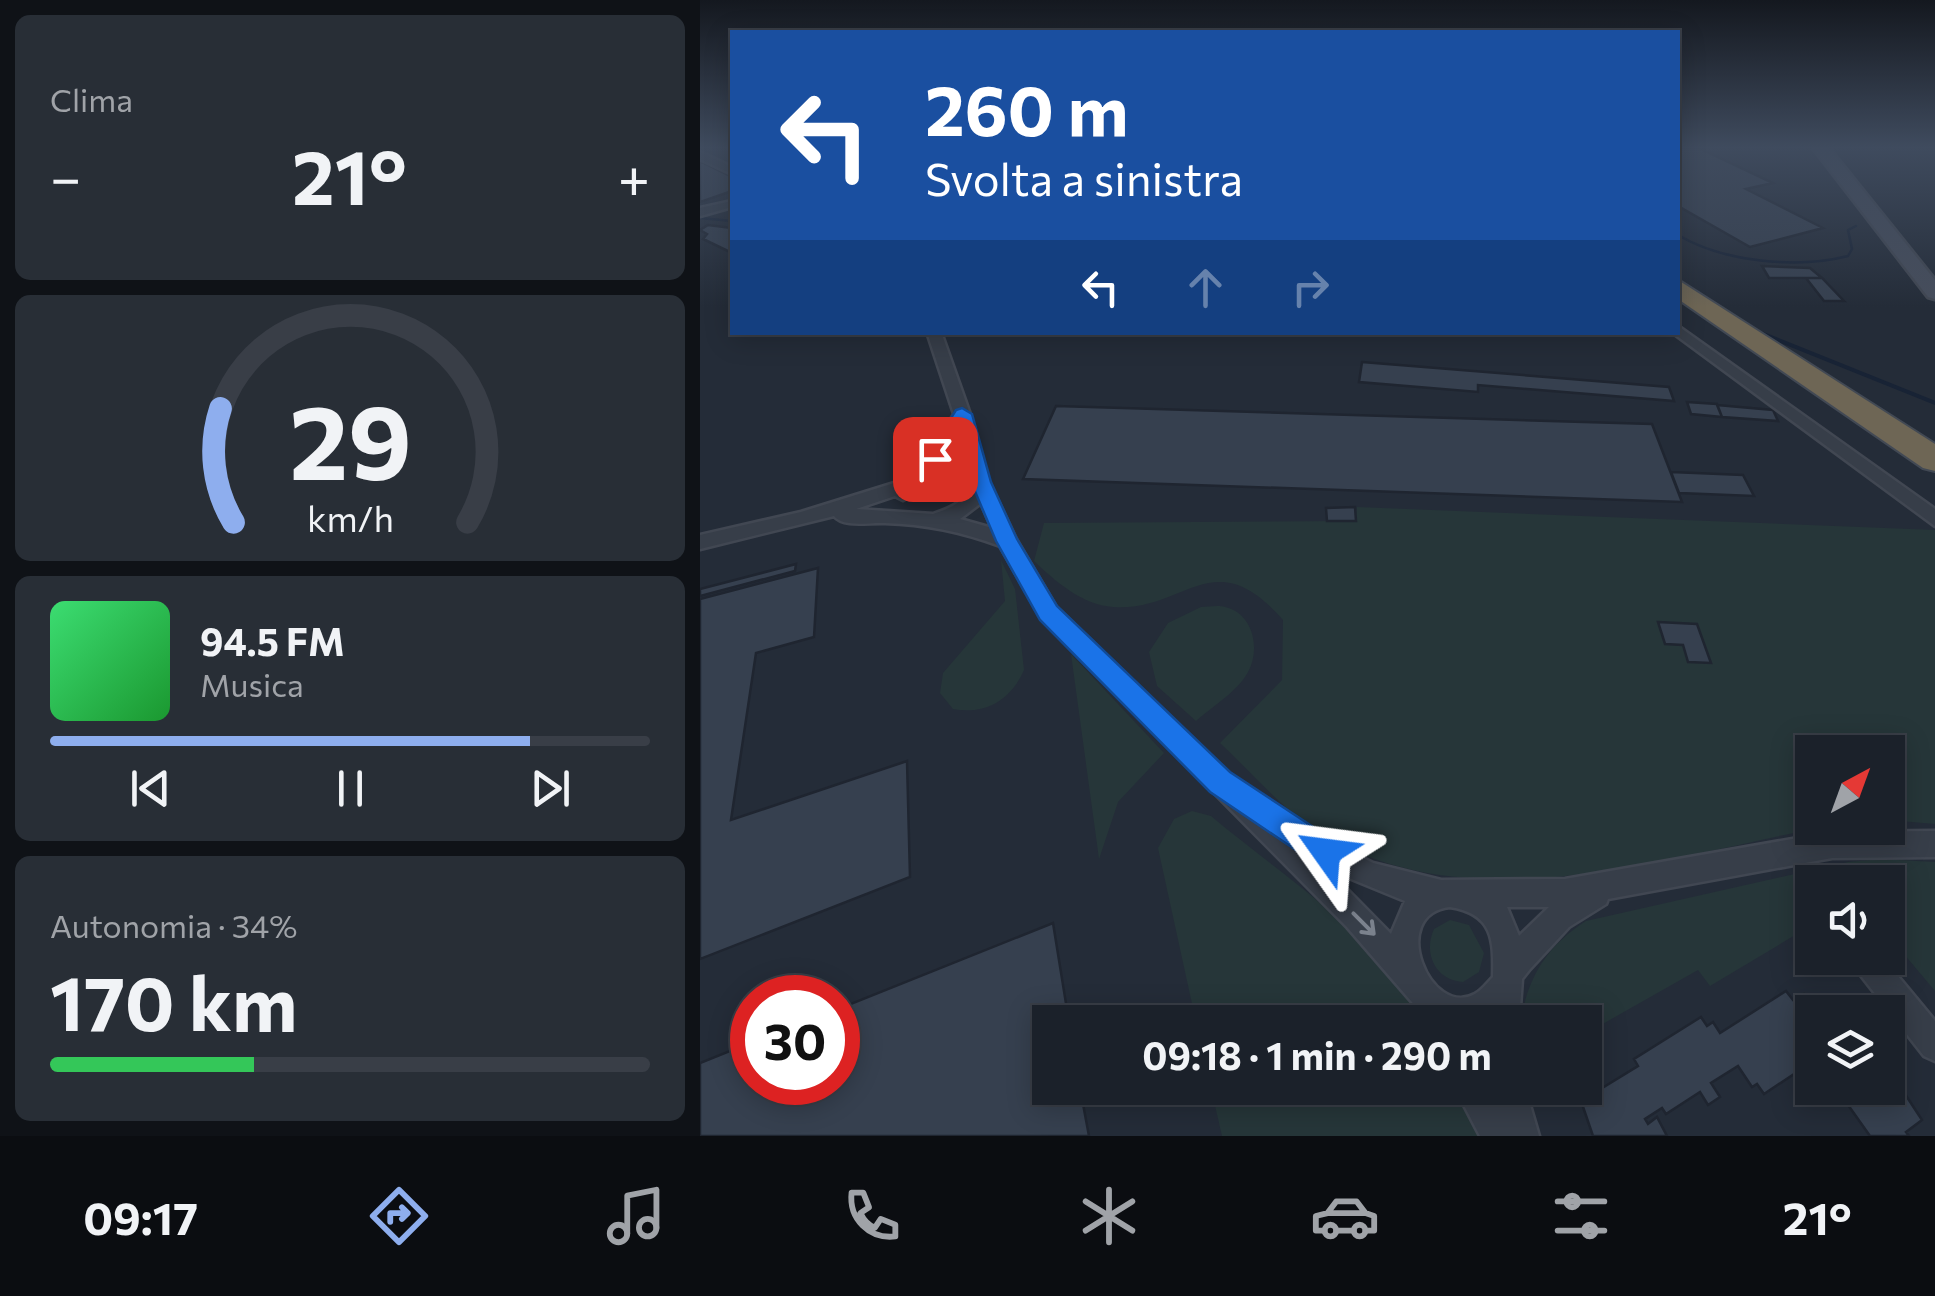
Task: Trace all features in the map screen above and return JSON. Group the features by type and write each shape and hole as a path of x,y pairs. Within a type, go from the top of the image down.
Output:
{"highway":[{"path":"1680,289 1935,472"},
{"path":"1680,300 1935,450"},
{"path":"1732,328 1935,460"},
{"path":"1732,328 1935,487"}],"main road":[{"path":"1864,201 1935,293"},
{"path":"1870,201 1935,280"}],"street":[{"path":"700,212 730,204"},
{"path":"1680,331 1935,519"},
{"path":"935,335 979,478 1007,541 1049,613 1368,929 1439,1008 1459,1014 1479,1012 1495,1001 1532,940 1558,917 1616,885"},
{"path":"962,414 948,442 913,481 901,503 904,510 925,520 963,509 975,498 979,478"},
{"path":"700,542 802,519 951,466 965,467 979,478"},
{"path":"802,519 873,514 966,524 1007,541"},
{"path":"1215,777 1306,842 1412,891 1512,896 1616,885 1832,845 1935,844"},
{"path":"1427,1005 1406,962 1407,925 1415,910 1450,893 1477,900 1492,912 1504,930 1510,950 1506,1005"},
{"path":"1879,975 1935,1045"},
{"path":"1481,1105 1498,1136"},
{"path":"1514,1105 1522,1136"}],"shaded area":[{"path":"1357,507 1935,530 1935,824 1905,821 1905,735 1795,735 1795,833 1626,868 1559,877 1494,879 1429,873 1368,856 1297,817 1220,743 1282,680 1283,620 1259,597 1237,585 1218,582 1138,606 1113,607 1070,591 1034,561 1044,523 1355,521"},
{"path":"1001,560 1015,589 1024,670 1012,690 996,703 976,710 953,709 940,693 943,673 1005,601"},
{"path":"1201,607 1225,607 1242,616 1252,633 1254,653 1248,672 1238,685 1196,721 1157,686 1149,652 1168,623"},
{"path":"1071,654 1164,753 1118,802 1099,859"},
{"path":"1192,811 1211,816 1354,933 1413,1005 1192,1005 1158,848 1174,819"},
{"path":"1935,862 1935,991 1905,955 1905,865 1835,865"},
{"path":"1795,874 1795,935 1710,986 1698,970 1602,1024 1602,1005 1524,1005 1534,977 1550,952 1586,921"},
{"path":"1450,920 1469,925 1484,953 1479,972 1463,982 1445,976 1431,956 1434,929"},
{"path":"1215,1105 1471,1105 1488,1136 1222,1136"}],"building":[{"path":"1680,201 1770,201 1823,228 1750,247 1680,207"},
{"path":"708,225 730,228 730,252 703,239 707,234 700,230"},
{"path":"1762,266 1810,268 1822,278 1769,278"},
{"path":"1806,278 1822,278 1844,301 1824,301"},
{"path":"1362,362 1669,387 1674,401 1478,385 1478,392 1359,382"},
{"path":"1687,402 1717,404 1722,417 1691,414"},
{"path":"1717,405 1773,410 1778,421 1722,417"},
{"path":"1056,406 1652,424 1682,502 1023,479"},
{"path":"1671,472 1743,475 1754,496 1679,493"},
{"path":"1355,507 1356,521 1327,521 1326,508"},
{"path":"796,564 795,571 700,596 700,589"},
{"path":"818,568 814,637 756,653 731,820 907,761 910,877 700,959 700,599"},
{"path":"1658,622 1697,624 1711,663 1688,662 1683,645 1665,644"},
{"path":"1053,923 1066,1005 1032,1005 1032,1105 1083,1105 1089,1136 700,1136 700,1063 730,1051 730,1105 860,1105 860,1000"},
{"path":"1786,991 1795,999 1795,1073 1764,1094 1757,1084 1752,1087 1738,1066 1711,1083 1720,1097 1708,1105 1700,1092 1666,1114 1662,1108 1645,1119 1648,1124 1657,1117 1667,1136 1593,1136 1582,1105 1602,1105 1602,1088 1638,1066 1634,1059 1701,1017 1707,1026 1713,1022 1720,1033"},
{"path":"1905,1094 1922,1120 1906,1132 1909,1136 1870,1136 1848,1105 1905,1105"}],"waterway":[{"path":"700,218 730,221"},
{"path":"1680,236 1738,257 1806,262 1848,256 1852,249 1848,230 1856,226"},
{"path":"1756,331 1935,403"}],"route":[{"path":"935,459 962,414 981,482 1025,576 1049,613 1220,782 1326,852"}]}
